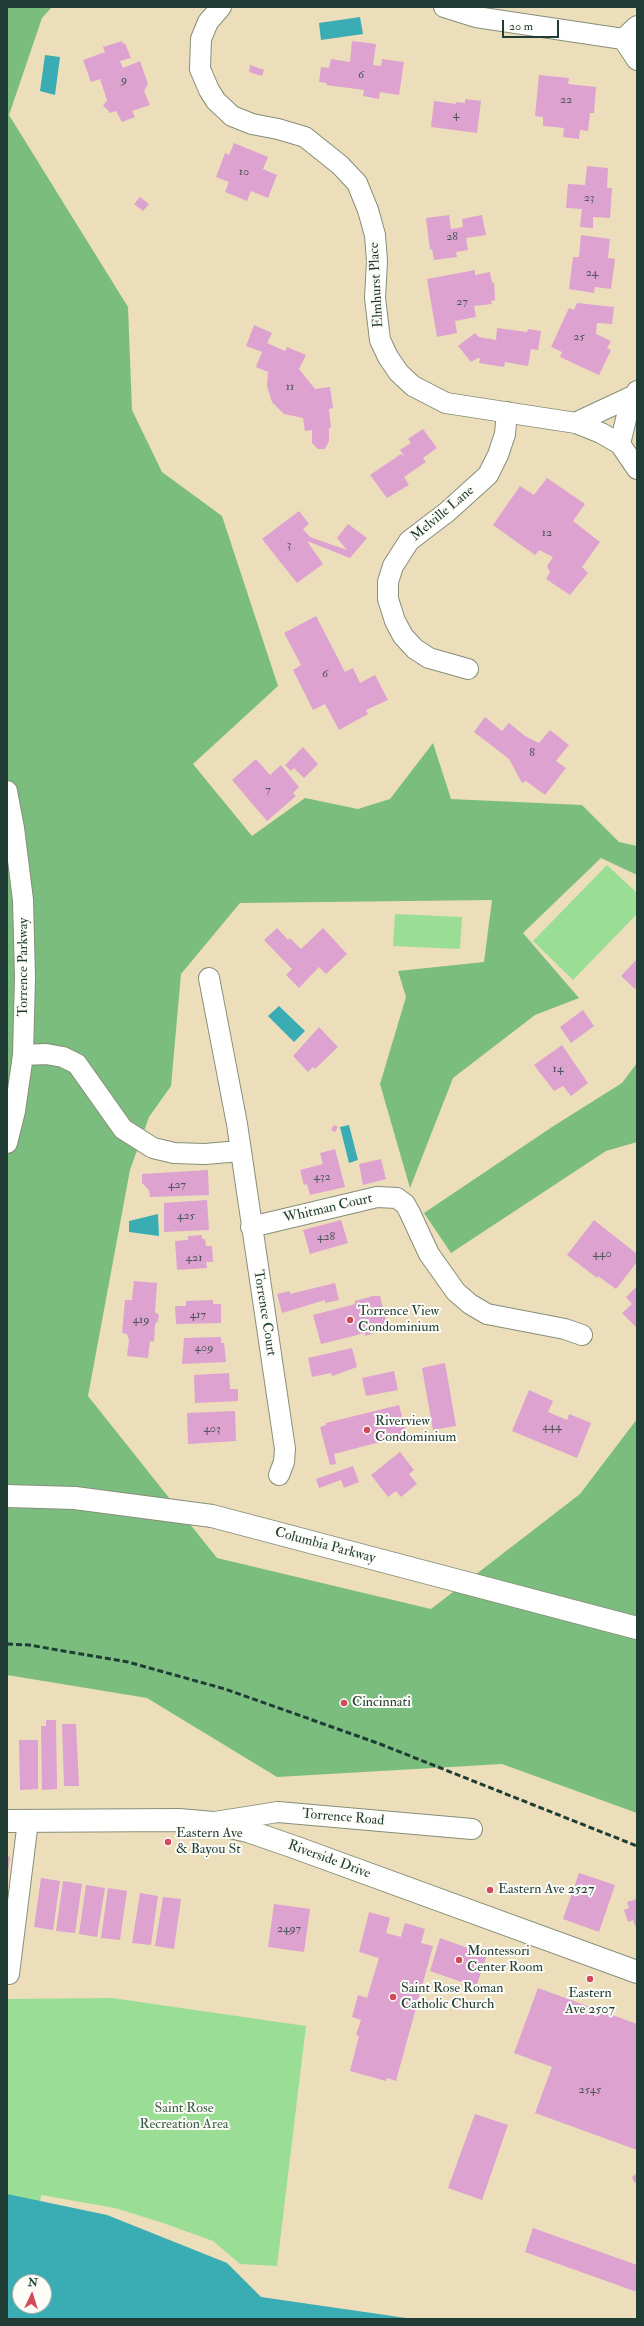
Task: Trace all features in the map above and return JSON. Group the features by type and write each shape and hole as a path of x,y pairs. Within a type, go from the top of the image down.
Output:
{"main road":[{"path":"7,1488 50,1497"},
{"name":"Columbia Parkway","path":"7,1496 50,1497 147,1506 212,1516 637,1628"},
{"name":"Riverside Drive","path":"17,1821 179,1820 213,1823 248,1831 637,1972"}],"street":[{"name":"Elmhurst Place","path":"221,7 208,22 201,39 200,69 209,90 216,101 232,116 252,124 278,129 305,137 340,165 357,183 368,210 375,235 377,262 375,298 378,328 380,340 392,363 413,386 429,396 455,405 575,423 601,433 620,444"},
{"path":"444,7 476,17 630,32 637,60"},
{"path":"575,423 636,393"},
{"path":"636,393 628,411 620,444 637,469"},
{"name":"Melville Lane","path":"468,669 428,658 415,649 403,636 395,621 388,599 388,582 393,566 409,541 447,512 488,475 498,455 507,412"},
{"name":"Torrence Parkway","path":"7,791 14,828 23,900 25,978 23,1056 15,1111 7,1143"},
{"name":"Torrence Court","path":"209,978 240,1151 286,1449 284,1462 279,1475"},
{"path":"23,1056 46,1054 63,1057 77,1064 123,1130 153,1148 174,1153 205,1154 240,1151"},
{"name":"Whitman Court","path":"251,1227 377,1197 397,1198 405,1204 410,1212 429,1254 456,1292 470,1304 487,1314 565,1329 582,1335"},
{"name":"Torrence Road","path":"213,1823 278,1812 472,1829"},
{"path":"9,1974 17,1821"}],"green space":[{"path":"7,7 52,7 42,18 9,115 128,307 132,410 162,472 222,516 278,686 193,764 252,836 305,798 358,809 390,799 433,743 451,799 582,805 619,842 637,846 637,875 601,858 523,933 579,998 535,1015 453,1078 410,1188 380,1084 406,997 398,971 484,962 492,900 240,903 181,974 171,1086 149,1117 130,1170 88,1396 217,1558 431,1609 580,1494 637,1419 637,1813 502,1764 277,1777 147,1698 7,1675"},
{"path":"607,865 637,893 637,914 573,980 533,941"},
{"path":"395,914 462,917 460,949 393,946"},
{"path":"637,1063 637,1142 606,1151 451,1253 424,1213 552,1127 622,1083"},
{"name":"Saint Rose Recreation Area","path":"112,1998 306,2026 277,2266 240,2264 213,2241 115,2208 41,2195 34,2254 7,2253 7,1999"}],"water":[{"path":"360,17 363,34 321,40 319,23"},
{"path":"45,55 60,57 55,95 40,91"},
{"path":"279,1006 305,1031 294,1042 268,1016"},
{"path":"349,1125 358,1160 349,1163 340,1127"},
{"path":"158,1214 159,1236 129,1232 129,1221"},
{"path":"7,2194 107,2215 227,2263 261,2297 413,2319 7,2319"}],"building":[{"path":"122,41 123,44 125,43 131,58 120,61 123,68 140,61 148,84 144,91 150,105 132,111 135,117 122,122 116,111 109,113 103,106 107,100 100,79 91,82 83,60 105,52 103,47"},
{"path":"352,41 376,44 373,65 381,66 382,59 404,62 399,95 380,92 379,99 363,96 364,90 326,85 327,83 319,82 321,67 329,68 331,59 350,62"},
{"path":"250,65 264,70 262,76 249,72"},
{"path":"539,75 569,78 568,84 596,87 594,113 590,113 588,131 580,130 579,139 563,137 564,128 543,126 543,117 535,116"},
{"path":"465,99 481,101 477,133 431,127 434,101 456,104 456,102 465,103"},
{"path":"234,143 268,157 263,169 277,175 268,198 251,191 247,201 225,192 229,182 216,177 225,153 229,155"},
{"path":"587,166 608,168 607,188 612,188 610,218 593,217 593,228 580,227 582,209 566,208 568,184 585,185"},
{"path":"140,197 149,204 143,211 134,204"},
{"path":"449,215 451,229 463,227 462,219 482,215 486,235 466,238 468,250 456,252 457,257 434,260 432,249 430,250 426,218"},
{"path":"581,235 610,239 608,258 615,259 611,289 595,287 594,293 569,289 573,257 579,257"},
{"path":"475,270 475,275 490,272 492,283 494,282 495,300 491,301 492,304 474,306 476,317 455,321 457,333 437,337 427,279"},
{"path":"577,303 614,307 612,324 597,323 596,334 611,341 607,348 611,350 599,375 560,357 562,352 551,347 569,308 574,310"},
{"path":"254,325 272,333 267,343 285,351 287,347 306,355 299,369 315,389 330,387 333,408 329,409 331,428 329,428 329,441 325,449 318,449 312,443 312,430 305,431 303,418 284,414 272,402 267,386 268,372 256,367 262,352 246,346"},
{"path":"497,328 527,332 528,329 541,331 538,350 531,349 528,366 505,362 504,367 479,363 480,358 471,362 458,346 475,333 479,337 496,340"},
{"path":"423,429 437,448 423,458 426,462 404,477 409,485 387,498 370,475 401,454 405,457 400,450 411,443 408,439"},
{"path":"547,478 585,504 573,521 600,542 582,567 588,573 570,595 546,579 550,572 547,566 553,557 539,550 535,555 493,525 520,486 534,495"},
{"path":"299,511 309,524 303,529 310,537 347,550 337,538 348,524 367,538 350,558 307,541 323,564 297,583 262,539"},
{"path":"316,616 345,672 353,668 360,683 375,675 388,700 366,710 368,714 339,730 325,704 313,710 293,670 301,665 284,633"},
{"path":"485,717 502,731 509,723 525,736 539,743 550,730 569,745 556,761 566,768 545,795 526,781 522,783 509,759 474,732"},
{"path":"303,747 318,764 304,778 294,768 291,771 285,765"},
{"path":"256,759 270,775 281,765 299,787 293,793 296,796 267,821 232,780"},
{"path":"277,928 288,940 290,938 301,949 323,928 347,954 326,974 319,967 299,988 286,975 292,969 264,940"},
{"path":"637,959 637,987 635,989 621,976"},
{"path":"583,1010 594,1026 571,1043 560,1027"},
{"path":"319,1027 338,1047 315,1069 313,1067 308,1072 293,1056"},
{"path":"562,1045 588,1083 571,1096 563,1086 554,1091 534,1065"},
{"path":"334,1125 338,1127 335,1132 331,1130"},
{"path":"335,1149 345,1187 310,1195 307,1184 304,1185 300,1170 323,1164 320,1153"},
{"path":"381,1159 386,1179 363,1185 359,1164"},
{"path":"208,1170 209,1195 150,1197 149,1190 142,1183 142,1174"},
{"path":"207,1200 209,1230 164,1232 164,1203"},
{"path":"341,1220 348,1243 310,1254 303,1230"},
{"path":"594,1220 637,1254 637,1262 616,1289 598,1276 597,1278 567,1255"},
{"path":"202,1235 202,1239 205,1239 206,1246 212,1246 213,1262 206,1262 207,1268 177,1270 175,1241 188,1240 188,1236"},
{"path":"134,1281 157,1283 155,1312 159,1315 158,1321 155,1324 154,1342 150,1341 148,1358 127,1356 129,1340 127,1334 122,1333 125,1300 132,1300"},
{"path":"335,1283 339,1300 325,1303 325,1300 282,1313 277,1294 290,1291 290,1294"},
{"path":"637,1286 636,1327 622,1313 632,1304 626,1297"},
{"name":"Torrence View Condominium","path":"373,1296 380,1296 388,1328 365,1336 365,1333 321,1344 313,1315 355,1304 355,1301"},
{"path":"213,1300 213,1304 221,1304 221,1323 176,1324 175,1306 186,1306 186,1301"},
{"path":"221,1337 221,1343 224,1343 226,1362 182,1364 184,1338"},
{"path":"352,1348 357,1367 332,1376 331,1373 312,1377 308,1358"},
{"path":"445,1363 456,1426 433,1430 422,1368"},
{"path":"394,1371 398,1390 366,1396 362,1378"},
{"path":"229,1373 230,1389 238,1389 238,1401 195,1403 194,1375"},
{"path":"529,1390 553,1401 548,1412 567,1420 569,1414 591,1423 577,1458 512,1431"},
{"name":"Riverview Condominium","path":"399,1405 407,1435 334,1454 336,1464 330,1465 320,1427 326,1425 326,1423"},
{"path":"235,1411 236,1441 188,1444 187,1413"},
{"path":"400,1452 414,1470 409,1474 417,1484 401,1497 396,1491 388,1497 371,1475"},
{"path":"353,1466 359,1482 344,1488 341,1480 319,1488 316,1479"},
{"path":"46,1720 56,1720 57,1789 42,1790 41,1726 46,1726"},
{"path":"62,1724 76,1724 79,1786 64,1786"},
{"path":"19,1740 38,1740 38,1789 20,1790"},
{"path":"7,1856 10,1857 8,1872 7,1872"},
{"path":"579,1873 615,1885 599,1932 563,1919"},
{"path":"41,1878 60,1881 53,1930 34,1927"},
{"path":"63,1881 82,1884 75,1933 56,1931"},
{"path":"86,1885 105,1888 97,1937 79,1934"},
{"path":"108,1888 127,1891 120,1940 101,1938"},
{"path":"140,1893 158,1896 151,1945 132,1943"},
{"path":"163,1897 181,1899 174,1949 155,1946"},
{"path":"637,1899 637,1925 635,1926 633,1920 628,1922 624,1910 629,1908 627,1902"},
{"path":"274,1904 310,1909 304,1952 268,1947"},
{"name":"Saint Rose Roman Catholic Church","path":"369,1912 390,1918 386,1933 401,1937 405,1923 425,1929 421,1943 433,1946 396,2081 387,2078 386,2081 350,2071 359,2036 356,2035 361,2020 352,2017 358,1995 367,1998 379,1958 359,1952"},
{"name":"Montessori Center Room","path":"440,1938 487,1955 476,1987 430,1971"},
{"path":"538,1988 637,2024 637,2150 535,2113 552,2067 514,2053"},
{"path":"475,2114 508,2125 482,2200 448,2188"},
{"path":"637,2173 637,2184 634,2182 632,2177"},
{"path":"533,2228 637,2265 637,2292 525,2252"}],"railway":[{"path":"7,1644 29,1645 128,1662 225,1689 380,1744 637,1846"}],"place":[{"name":"Torrence View Condominium","path":"350,1320"},
{"name":"Riverview Condominium","path":"367,1430"},
{"name":"Cincinnati","path":"344,1703"},
{"name":"Eastern Ave & Bayou St","path":"168,1842"},
{"name":"Eastern Ave 2527","path":"490,1890"},
{"name":"Montessori Center Room","path":"459,1960"},
{"name":"Eastern Ave 2507","path":"590,1979"},
{"name":"Saint Rose Roman Catholic Church","path":"393,1997"}]}
